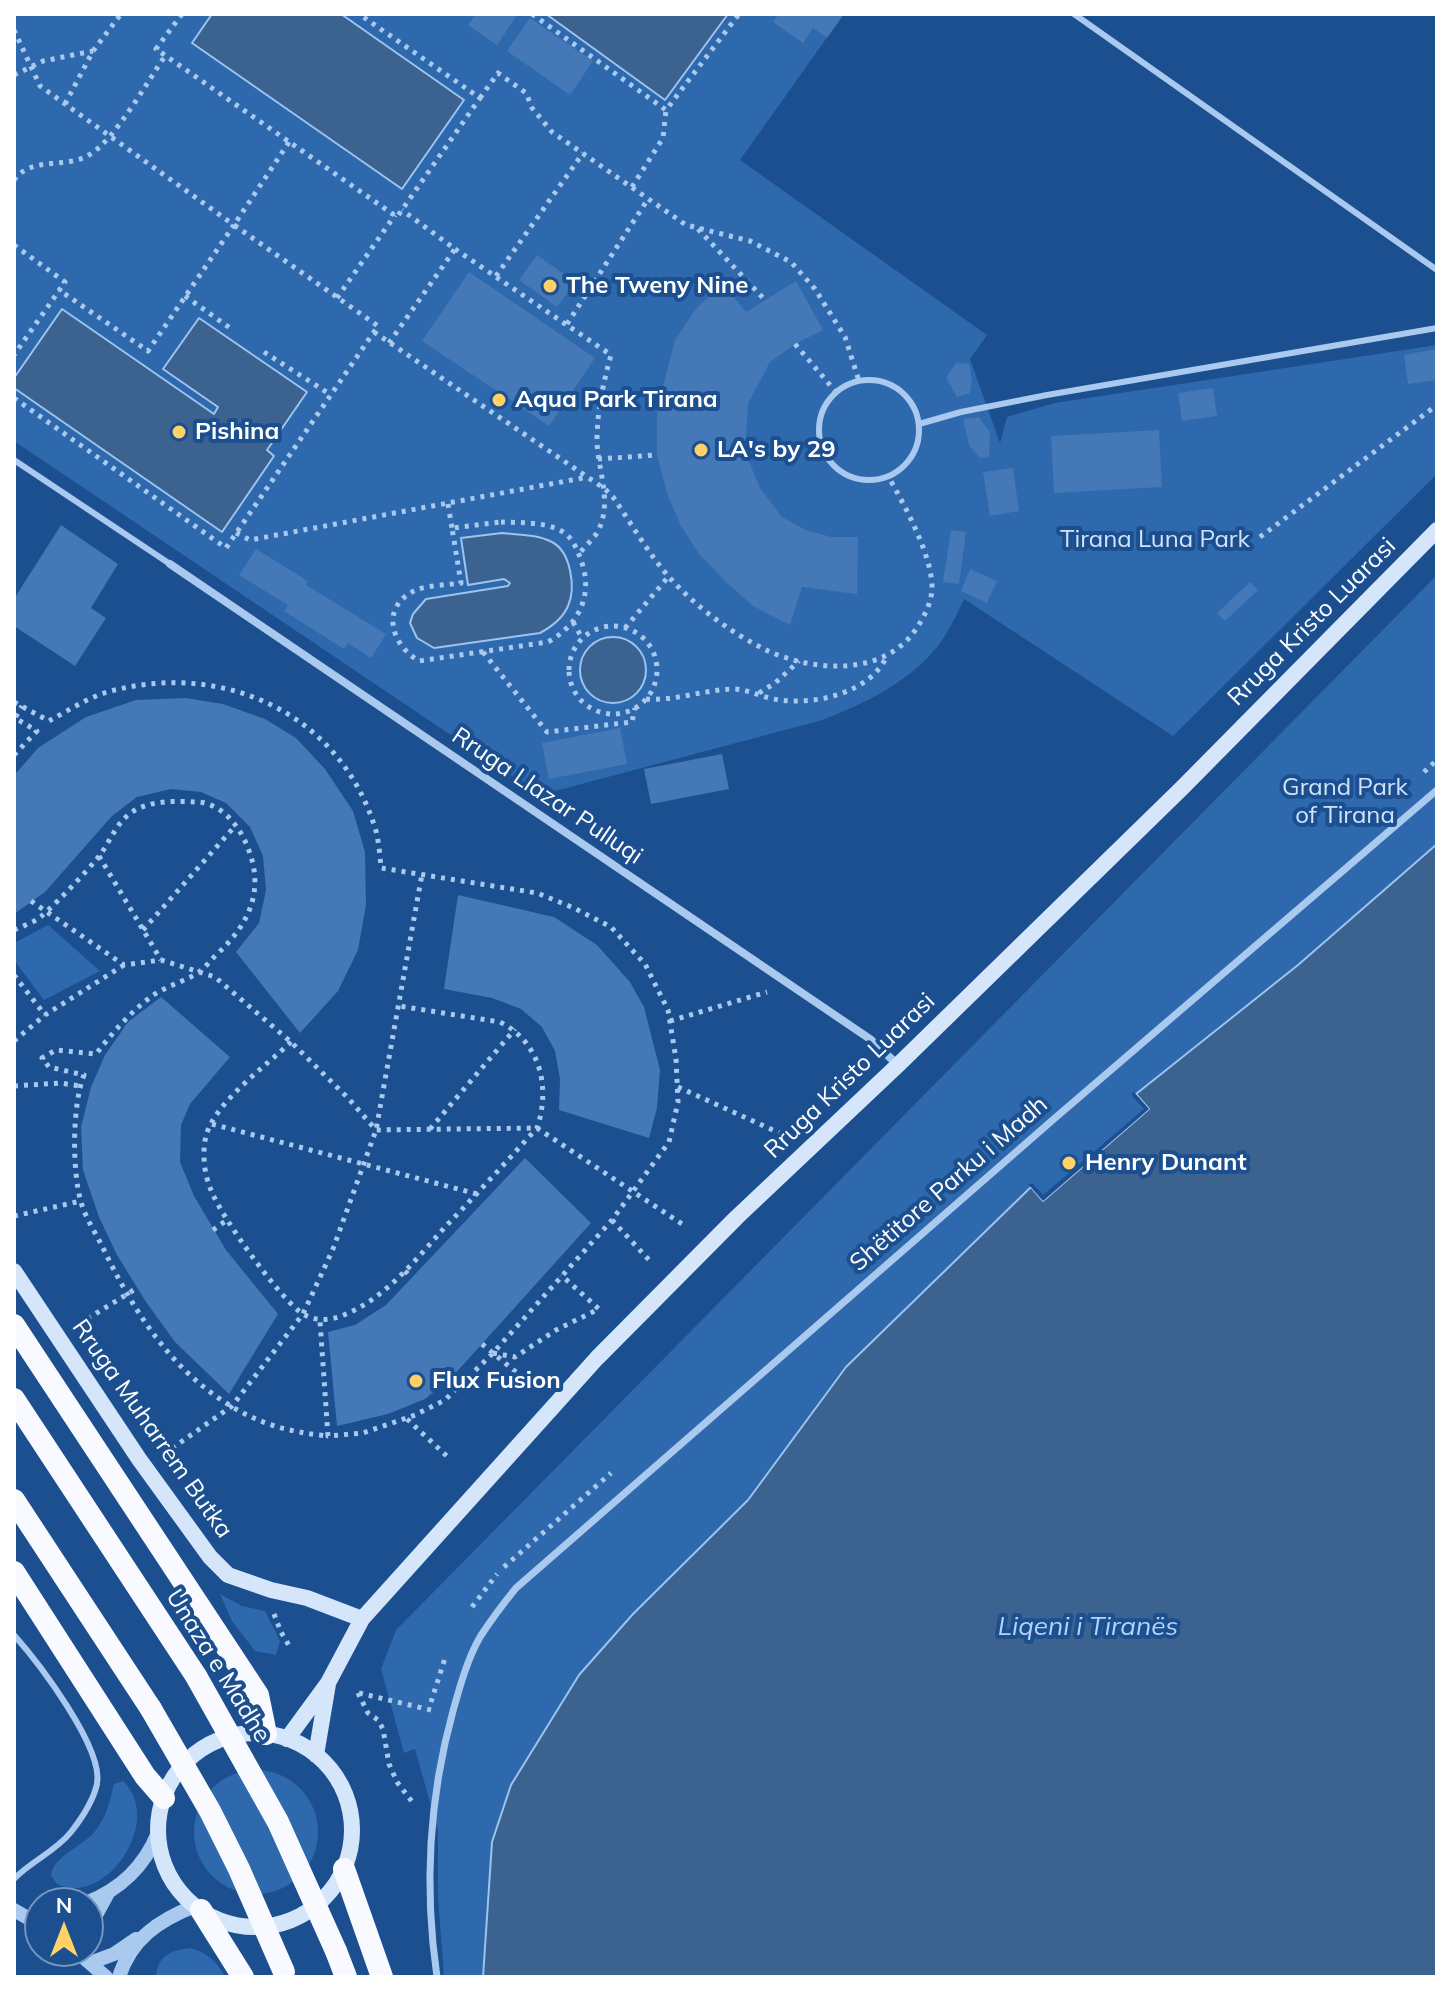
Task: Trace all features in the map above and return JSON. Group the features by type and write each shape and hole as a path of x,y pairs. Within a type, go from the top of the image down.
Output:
{"highway":[{"path":"14,1325 258,1695 277,1736"},
{"name":"Unaza e Madhe","path":"14,1399 196,1676 278,1822 346,1977"},
{"path":"14,1500 151,1709 228,1847 285,1974"},
{"path":"14,1572 145,1776 164,1798"},
{"path":"344,1869 382,1977"},
{"path":"198,1908 243,1977"}],"main road":[{"name":"Rruga Kristo Luarasi","path":"277,1736 328,1683 362,1619 597,1358 737,1217 1182,788 1437,530"},
{"name":"Rruga Muharrem Butka","path":"14,1271 139,1459 210,1557 228,1575 307,1598 362,1619"},
{"name":"Rruga Kristo Luarasi","path":"316,1755 328,1683"},
{"path":"234,1736 277,1736 316,1755 338,1781 351,1813 351,1847 344,1869 333,1888 317,1905 277,1925 243,1926 221,1921 198,1908 170,1877 161,1855 158,1833 164,1798 180,1770 204,1748 234,1736"}],"street":[{"name":"Rruga Llazar Pulluqi","path":"170,564 870,1039 898,1065"},
{"name":"Shëtitore Parku i Madh","path":"437,1977 429,1881 439,1771 463,1678 480,1638 516,1588 1437,790"},
{"path":"104,1895 135,1871 158,1833"},
{"path":"104,1900 108,1893"},
{"path":"104,1954 114,1954 162,1921 198,1908"},
{"path":"119,1977 131,1951 145,1933"}],"lane":[{"path":"1074,14 1437,270"},
{"path":"919,424 961,412 1034,398 1437,328"},
{"path":"859,381 886,383 898,389 908,399 919,424 919,437 908,461 888,476 873,480 843,473 831,463 822,449 819,434 820,419 826,404 836,392 859,381"},
{"path":"14,460 170,564"},
{"path":"14,1635 32,1655 91,1748 98,1781 90,1804 69,1834 49,1854 14,1879"}],"path":[{"path":"65,104 93,51 121,14"},
{"path":"182,14 156,49 397,217 498,73 526,93 532,108 552,132 686,225 750,241 791,262 815,289 845,337 859,381"},
{"path":"359,14 480,98"},
{"path":"532,14 666,110"},
{"path":"632,187 663,138 666,110 739,14"},
{"path":"14,30 40,86 378,326 226,548 14,398"},
{"path":"14,75 43,61 93,51"},
{"path":"14,180 19,173 39,165 92,154 109,137 165,56"},
{"path":"59,290 148,351 289,142"},
{"path":"496,276 583,153"},
{"path":"567,324 648,199"},
{"path":"402,210 611,355 599,397 598,459 605,489 599,529 579,554"},
{"path":"337,298 395,215"},
{"path":"698,229 765,300"},
{"path":"14,245 65,282 14,355"},
{"path":"389,343 455,249"},
{"path":"185,296 230,328"},
{"path":"374,332 605,489 669,576 703,608 733,630 767,650 799,661 833,666 859,665 889,655"},
{"path":"795,344 836,392"},
{"path":"264,352 331,395"},
{"path":"1260,537 1437,405"},
{"path":"598,459 657,455"},
{"path":"645,699 730,689 796,701 842,693 874,675 889,655 909,639 926,615 932,589 915,529 888,476"},
{"path":"236,533 250,540 588,477"},
{"path":"448,504 461,583 416,590 395,614 392,623 395,637 409,655 419,661 548,642 573,622 581,610 586,576 579,554 567,534 537,524 501,522 452,528"},
{"path":"625,628 669,576"},
{"path":"573,622 582,638"},
{"path":"610,626 625,628 639,634 649,645 657,674 653,687 635,708 608,714 595,710 574,692 569,665 573,651 582,638 610,626"},
{"path":"482,651 547,732 632,722 635,708"},
{"path":"758,694 799,661"},
{"path":"14,702 49,721 112,690 157,682 197,682 243,693 288,714 315,734 337,758 359,791 376,832 381,868 537,893 611,927 645,964 668,1010 678,1087 678,1102 669,1142 612,1220 493,1353 445,1400 407,1418 363,1433 328,1436 291,1433 218,1398 177,1361 147,1326 126,1294 81,1201 75,1122 84,1075 49,1067 42,1058 56,1050 96,1054 119,1025 155,994 199,972 230,942 247,921 254,896 255,870 248,847 236,825 221,811 203,802 152,804 132,812 115,829 99,856 46,912 39,919 14,930"},
{"path":"14,755 37,731 15,718 22,706"},
{"path":"143,930 236,825"},
{"path":"99,856 161,960"},
{"path":"164,1455 232,1406 303,1314 333,1249 376,1130 422,873"},
{"path":"31,901 124,965"},
{"path":"14,1041 45,1015 124,965 161,960 215,977 291,1042 376,1130 537,1128 685,1226"},
{"path":"14,975 45,1015"},
{"path":"670,1021 791,985"},
{"path":"291,1042 219,1110 206,1136 204,1166 211,1191 227,1220 283,1295 303,1314 320,1321 345,1314 373,1299 405,1271 537,1128 544,1108 542,1073 530,1045 515,1029 500,1022 399,1006"},
{"path":"429,1130 515,1029"},
{"path":"14,1086 60,1083 80,1086"},
{"path":"678,1087 786,1136"},
{"path":"212,1124 477,1194"},
{"path":"14,1216 81,1201"},
{"path":"213,1230 227,1220"},
{"path":"612,1220 650,1261"},
{"path":"405,1271 412,1278"},
{"path":"493,1353 515,1357 556,1330 599,1309 561,1275"},
{"path":"78,1324 137,1288"},
{"path":"320,1321 328,1436"},
{"path":"482,1344 522,1377"},
{"path":"407,1418 450,1459"},
{"path":"274,1612 291,1649"},
{"path":"397,1782 389,1764 383,1729 378,1720 368,1713 358,1693 406,1705"}],"green space":[{"name":"Aqua Park Tirana","path":"14,14 819,14 836,25 740,160 987,335 970,359 1000,443 1007,417 1055,403 1437,345 1437,474 1173,736 964,599 942,641 920,665 880,694 850,709 819,721 540,795 14,441"},
{"name":"Grand Park of Tirana","path":"1437,575 1437,844 1298,965 1149,1109 1043,1201 1030,1188 846,1367 748,1500 633,1614 579,1675 511,1785 492,1842 482,1977 444,1977 438,1896 438,1831 415,1749 404,1753 381,1669 396,1630"},
{"path":"48,925 100,971 44,1000 14,960 14,943"},
{"path":"220,1594 242,1606 265,1611 280,1641 276,1655 255,1651 232,1621"},
{"path":"256,1770 280,1774 300,1788 314,1808 318,1832 314,1856 300,1876 280,1890 256,1894 232,1890 212,1876 198,1856 194,1832 198,1808 212,1788 232,1774"},
{"path":"123,1781 134,1798 137,1817 133,1837 124,1856 110,1873 93,1884 70,1887 57,1884 51,1875 53,1868 99,1826 114,1784"},
{"path":"190,1948 211,1958 225,1977 156,1977 159,1964 166,1955"}],"water":[{"path":"212,14 341,14 464,100 402,189 192,43"},
{"path":"546,14 728,14 665,100"},
{"name":"Pishina","path":"62,309 214,414 218,407 163,369 199,318 307,392 267,450 274,456 222,532 14,388 14,378"},
{"path":"502,533 546,539 564,554 572,590 563,614 540,633 434,648 417,638 410,623 413,614 426,599 508,586 510,583 504,579 468,585 461,538"},
{"path":"613,637 626,640 636,647 643,657 646,670 643,683 636,693 626,700 613,703 600,700 590,693 583,683 580,670 583,657 590,647 600,640"},
{"name":"Liqeni i Tiranës","path":"1437,844 1437,1977 483,1977 492,1842 511,1785 579,1675 633,1614 748,1500 846,1367 1031,1187 1043,1201 1149,1109 1136,1094 1298,965"}],"pier":[{"path":"1133,1091 1149,1109 1043,1201 1028,1184 1033,1184 1043,1195 1144,1109 1132,1096"}],"building":[{"path":"476,14 517,15 497,45 468,25"},
{"path":"779,14 844,14 827,38 813,28 803,43 773,22"},
{"path":"530,18 593,61 570,95 507,51"},
{"path":"537,255 575,282 557,307 519,280"},
{"path":"469,272 595,358 549,426 422,341"},
{"path":"796,281 823,330 795,344 770,362 748,404 745,452 760,488 782,517 806,530 831,537 858,537 857,594 802,587 790,625 753,606 727,583 699,554 681,526 667,493 657,455 657,409 675,340 695,310 722,283 746,312"},
{"path":"1437,349 1437,380 1408,384 1404,355"},
{"path":"956,363 969,364 972,381 970,393 957,397 946,378"},
{"path":"1213,388 1217,416 1182,421 1178,393"},
{"path":"979,417 990,432 989,457 980,458 969,445 963,419"},
{"path":"1159,430 1162,487 1054,493 1051,436"},
{"path":"1013,468 1019,511 990,516 983,472"},
{"path":"61,525 118,564 91,608 106,618 75,666 14,626 14,599"},
{"path":"951,530 966,532 959,584 943,582"},
{"path":"256,549 308,581 306,585 386,634 371,658 348,643 344,649 284,611 288,605 239,575"},
{"path":"970,569 997,581 987,603 961,591"},
{"path":"1250,582 1258,590 1225,621 1217,613"},
{"path":"186,698 223,704 265,719 296,738 325,769 353,811 365,852 366,905 358,950 338,991 300,1033 236,952 259,923 266,890 263,856 250,827 226,803 201,792 171,789 137,797 112,816 45,892 14,914 14,775 38,748 86,717 136,700"},
{"path":"620,728 627,764 549,779 542,743"},
{"path":"722,754 729,789 651,804 644,769"},
{"path":"458,895 554,917 597,945 630,982 644,1007 660,1070 657,1108 649,1138 559,1110 560,1079 555,1051 542,1027 521,1009 492,998 444,989"},
{"path":"161,997 230,1057 190,1104 181,1125 180,1162 194,1196 226,1250 278,1314 229,1394 175,1342 146,1302 117,1255 99,1217 83,1170 81,1127 91,1087 105,1055 128,1022"},
{"path":"525,1158 591,1223 453,1376 425,1399 388,1414 337,1426 328,1332 355,1325 386,1305"}],"place":[{"name":"The Tweny Nine","path":"550,286"},
{"name":"Aqua Park Tirana","path":"499,400"},
{"name":"Pishina","path":"179,432"},
{"name":"LA's by 29","path":"701,450"},
{"name":"Henry Dunant","path":"1069,1163"},
{"name":"Flux Fusion","path":"416,1381"}],"park label":[{"name":"Tirana Luna Park","path":"1155,540"}]}
